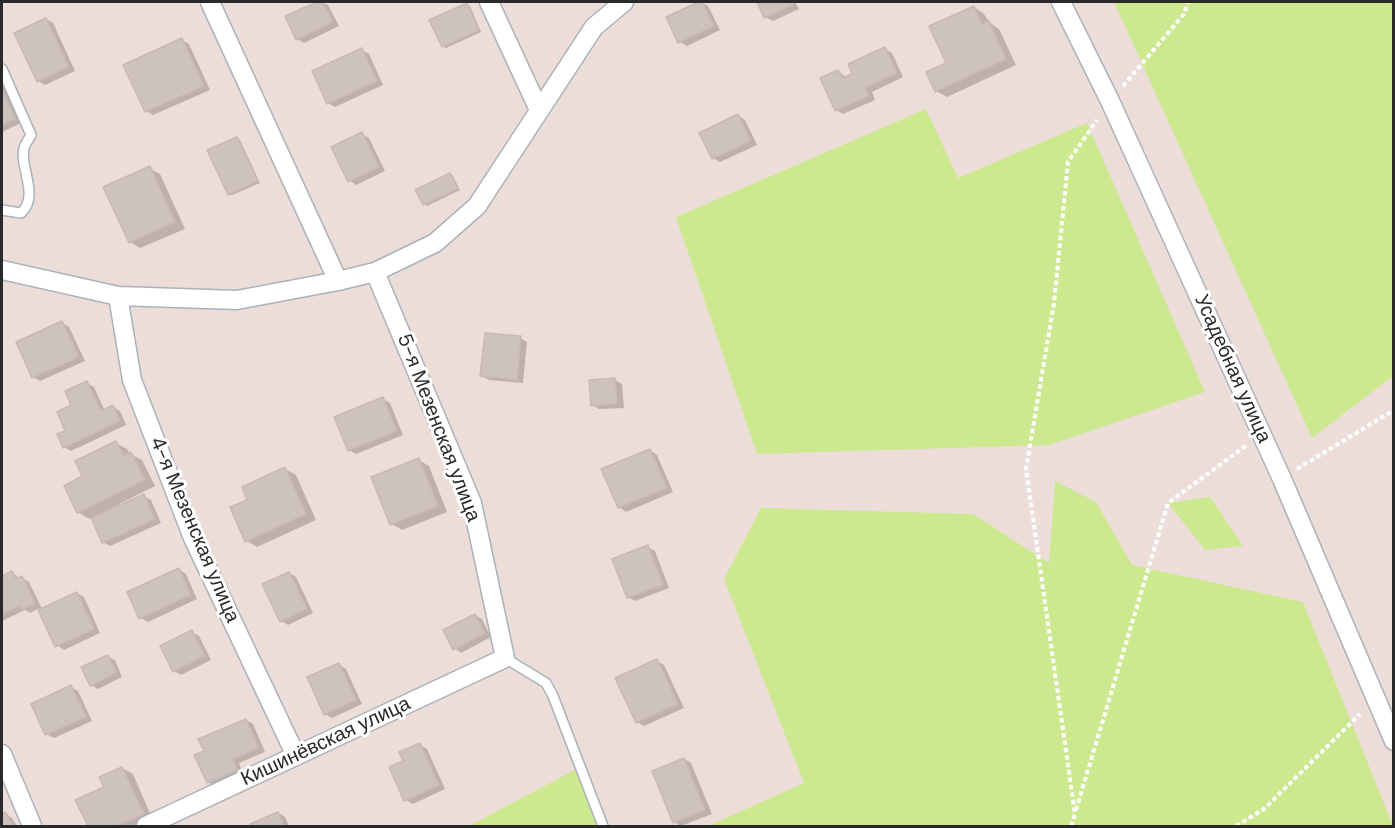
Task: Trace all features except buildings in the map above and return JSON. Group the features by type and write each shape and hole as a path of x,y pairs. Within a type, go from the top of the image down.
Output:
{"street":[{"path":"210,2 338,281"},
{"path":"489,2 539,110"},
{"path":"2,270 118,296 237,300 375,272 435,243 477,206 594,27 624,2"},
{"name":"Усадебная улица","path":"1061,2 1110,101 1282,479 1394,741"},
{"name":"5-я Мезенская улица","path":"375,272 472,504 505,658"},
{"name":"4-я Мезенская улица","path":"118,296 132,380 152,433 193,538 296,756"},
{"name":"Кишинёвская улица","path":"146,826 505,658"},
{"path":"2,754 32,826"}],"lane":[{"path":"2,69 31,135 24,148 30,188 24,211 15,213 2,210"},
{"path":"505,658 546,683 603,826"}],"path":[{"path":"1075,814 1026,469 1054,303 1068,162 1110,101 1184,14 1188,2"},
{"path":"1282,479 1394,410"},
{"path":"1071,826 1168,503 1261,434"},
{"path":"1236,826 1264,809 1376,699"}],"green space":[{"path":"1114,2 1393,2 1393,376 1312,438"},
{"path":"926,109 958,178 1087,123 1205,392 1049,445 757,454 676,217"},
{"path":"1055,481 1096,502 1132,565 1303,602 1393,826 708,826 804,783 724,579 761,508 973,514 1049,563"},
{"path":"1210,497 1243,546 1205,550 1168,503"},
{"path":"582,766 609,826 469,826"}]}
